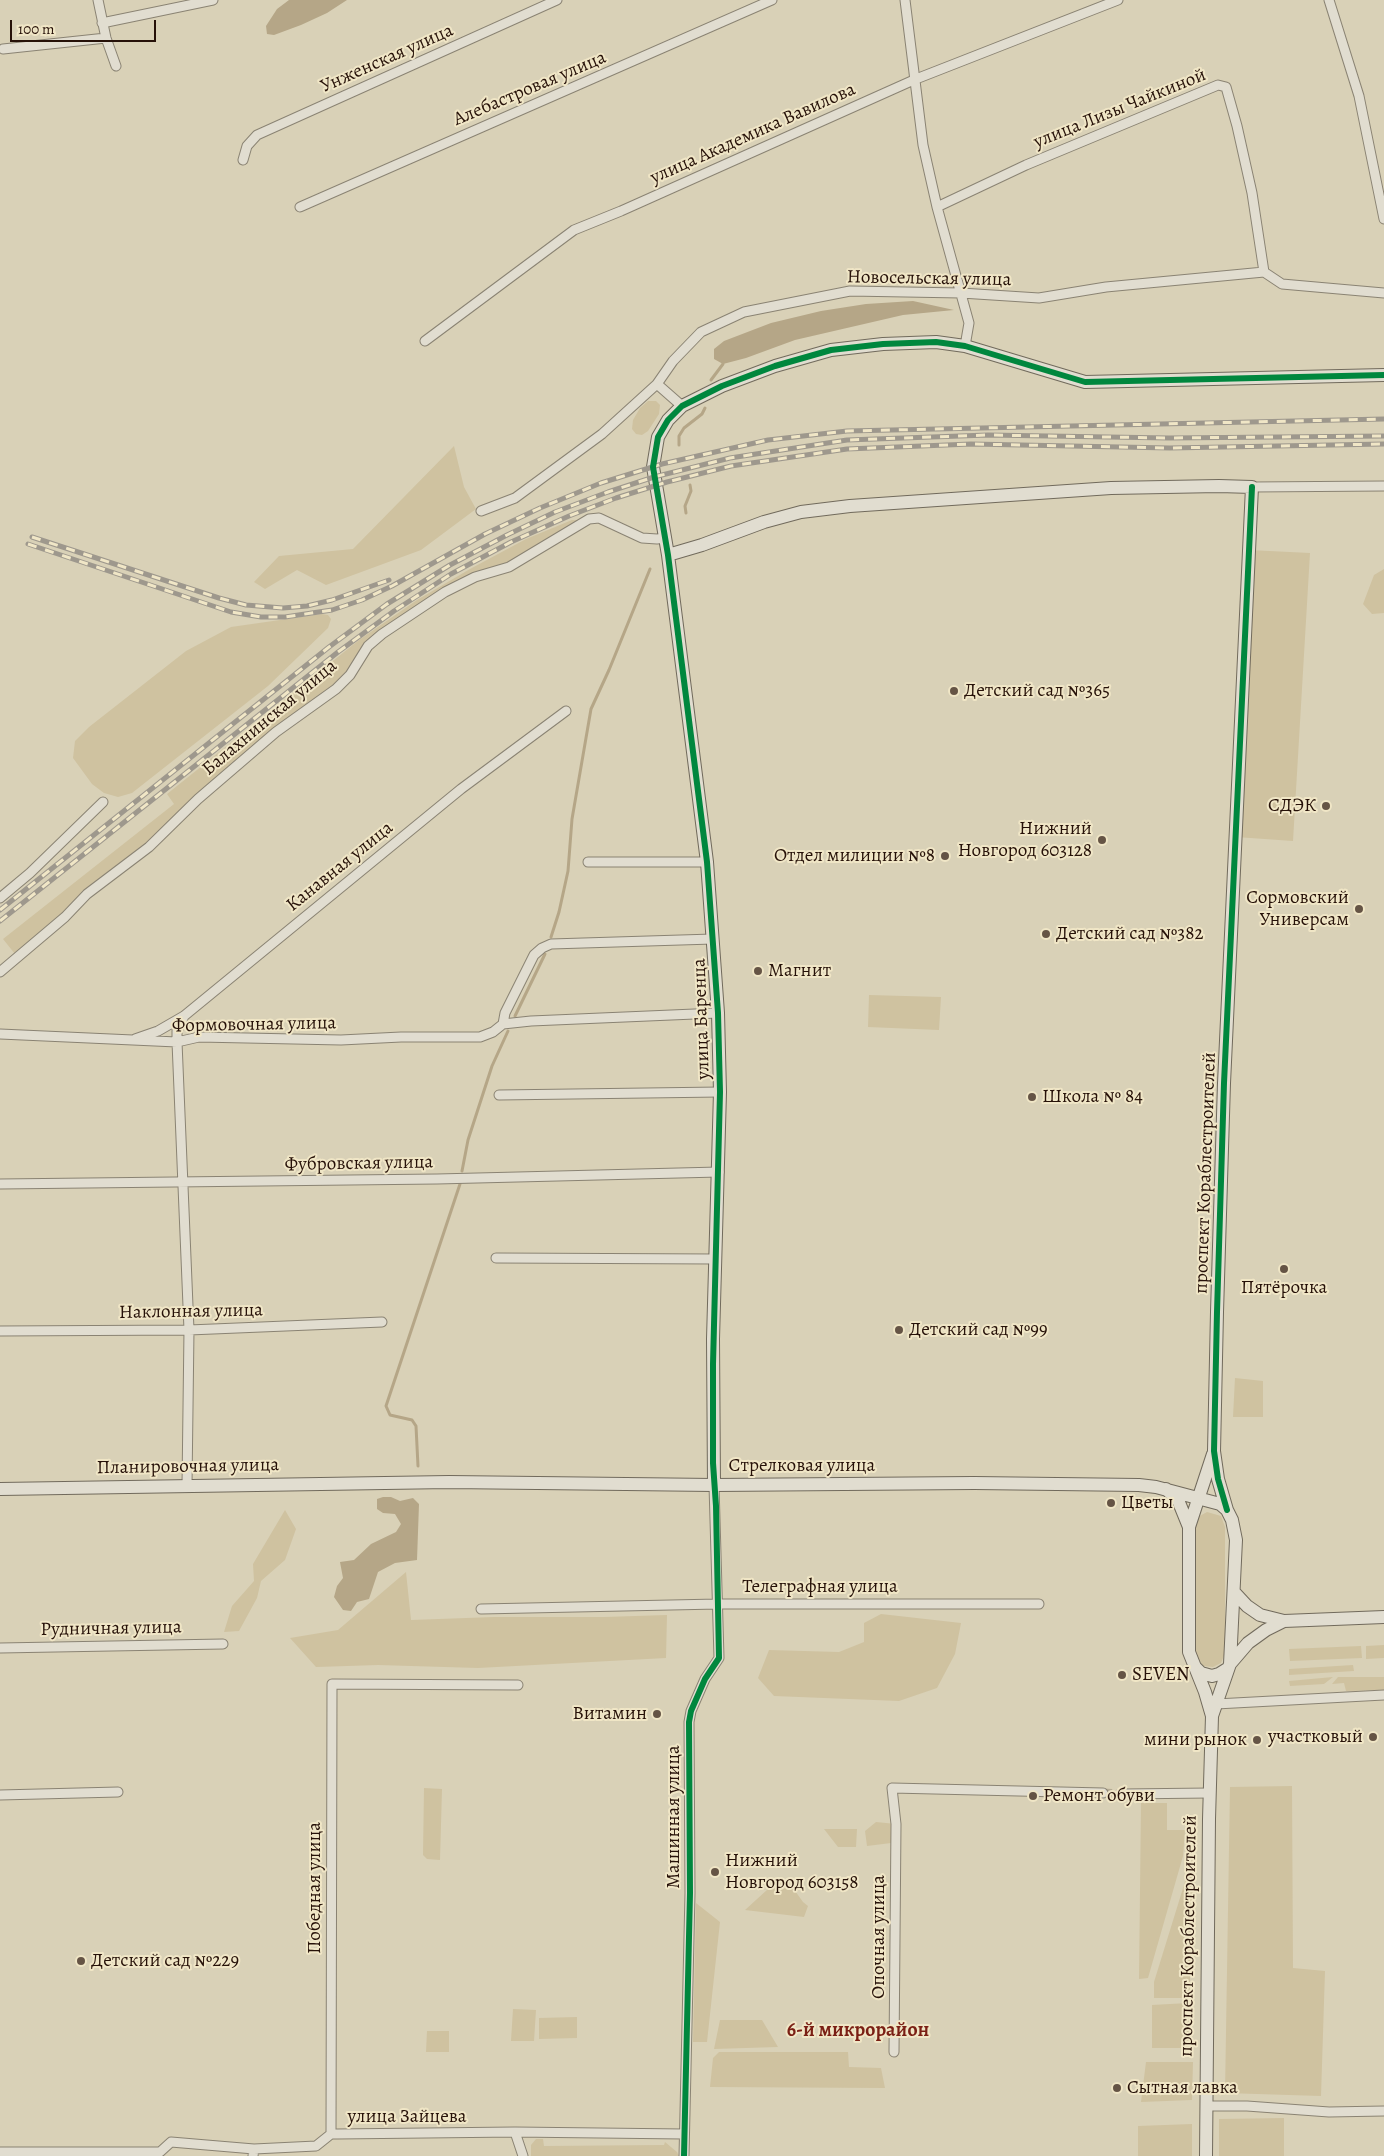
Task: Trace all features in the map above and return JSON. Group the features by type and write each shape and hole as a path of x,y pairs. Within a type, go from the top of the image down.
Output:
{"street":[{"path":"98,0 102,24 116,66"},
{"path":"102,24 213,0"},
{"name":"Унженская улица","path":"243,160 247,146 257,135 557,0"},
{"name":"Алебастровая улица","path":"300,206 772,0"},
{"path":"905,0 923,145 937,207 969,323 964,346"},
{"name":"улица Академика Вавилова","path":"425,341 574,230 621,211 916,79 1118,0"},
{"path":"1330,0 1359,96 1384,220"},
{"path":"3,49 106,38"},
{"name":"улица Лизы Чайкиной","path":"937,207 1026,165 1218,85 1226,88 1237,126 1252,194 1264,272"},
{"path":"1264,272 1282,284 1384,293"},
{"name":"Новосельская улица","path":"481,511 515,498 602,434 657,384 673,361 701,332 744,312 850,291 962,293 1039,298 1106,287 1264,272"},
{"path":"657,384 682,406 722,386 775,366 831,350 883,344 927,342 964,346 1085,382 1384,375"},
{"name":"улица Баренца","path":"682,406 668,420 658,438 652,467 668,555 707,862 718,1013 720,1092 713,1338 714,1486"},
{"path":"668,555 702,545 764,522 801,512 850,506 1111,488 1384,486"},
{"name":"проспект Кораблестроителей","path":"1228,1666 1236,1540 1232,1520 1227,1510 1218,1479 1214,1452 1224,1084 1252,487"},
{"name":"Балахнинская улица","path":"0,972 65,917 87,894 148,847 198,799 276,732 336,689 350,675 368,646 382,634 445,592 475,576 509,568 589,518 599,518 642,538 665,538"},
{"name":"Канавная улица","path":"130,1040 158,1031 184,1016 461,789 566,711"},
{"path":"0,898 30,873 103,802"},
{"path":"588,862 707,862"},
{"path":"503,1024 505,1013 534,955 542,948 551,944 713,939"},
{"name":"Формовочная улица","path":"0,1034 177,1042 199,1037 341,1040 401,1037 480,1037 493,1032 503,1024 531,1021 718,1013"},
{"path":"184,1016 177,1031 177,1042 189,1330 187,1485"},
{"path":"0,1028 11,1034"},
{"path":"499,1095 720,1092"},
{"name":"Фубровская улица","path":"0,1184 427,1179 719,1172"},
{"path":"496,1258 716,1259"},
{"name":"Наклонная улица","path":"0,1331 189,1330 382,1322"},
{"path":"1214,1452 1190,1527 1190,1652 1214,1710"},
{"name":"Стрелковая улица","path":"377,1482 714,1486 974,1483 1139,1484 1200,1497 1220,1504 1227,1510"},
{"name":"Планировочная улица","path":"0,1489 377,1482"},
{"name":"Машинная улица","path":"684,2156 690,1893 689,1722 691,1711 705,1679 719,1658 714,1486"},
{"path":"1166,1489 1178,1500 1190,1527"},
{"path":"1234,1592 1246,1606 1260,1615 1284,1622 1384,1617"},
{"name":"Телеграфная улица","path":"481,1610 718,1604 1039,1604"},
{"path":"1195,1666 1201,1673 1212,1676 1220,1674 1254,1639 1266,1630 1284,1622"},
{"name":"Рудничная улица","path":"0,1648 223,1644"},
{"path":"1214,1710 1228,1666"},
{"name":"Победная улица","path":"331,2134 332,1684 518,1684"},
{"path":"1214,1710 1384,1696"},
{"name":"проспект Кораблестроителей","path":"1206,2156 1210,1793 1214,1710"},
{"name":"Опочная улица","path":"894,2052 896,1824 892,1788 1103,1793"},
{"path":"0,1795 118,1792"},
{"path":"1122,1794 1210,1793"},
{"path":"1206,2106 1247,2106 1329,2112 1384,2111"},
{"path":"515,2132 523,2156"},
{"name":"улица Зайцева","path":"0,2152 160,2152 171,2142 253,2153 316,2146 331,2134 515,2132 684,2134"}],"shaded area":[{"path":"289,0 347,0 327,13 301,25 274,35 267,34 266,26 277,9"},
{"path":"913,301 954,310 903,315 795,340 746,358 723,364 714,359 714,349 724,341 771,323 821,311 866,304"},
{"path":"648,401 656,401 660,405 659,414 648,431 642,435 636,434 632,429 633,420 640,408"},
{"path":"454,446 464,487 476,509 421,550 326,585 297,570 265,589 254,582 279,556 353,549"},
{"path":"572,520 582,520 503,566 474,574 377,634 345,675 325,694 243,755 181,809 147,844 15,954 3,939 174,804 167,794 359,640 417,600 470,569 526,539"},
{"path":"1249,550 1310,553 1293,841 1236,837"},
{"path":"1384,569 1384,613 1372,614 1363,604 1374,575"},
{"path":"322,614 328,615 331,619 328,628 268,686 132,793 118,797 104,793 92,784 73,758 75,741 89,727 186,651 231,627"},
{"path":"869,995 941,997 939,1030 868,1027"},
{"path":"1235,1378 1263,1381 1263,1417 1233,1417"},
{"path":"391,1497 400,1501 413,1498 419,1504 417,1560 395,1563 378,1572 369,1599 357,1602 351,1611 343,1610 334,1597 337,1586 343,1578 340,1562 354,1560 371,1544 396,1532 401,1524 395,1514 383,1513 377,1509 377,1499"},
{"path":"285,1510 296,1529 285,1560 261,1581 257,1598 239,1631 224,1632 232,1606 254,1581 253,1564"},
{"path":"1207,1512 1221,1516 1225,1527 1225,1653 1221,1663 1213,1667 1203,1666 1194,1652 1194,1528 1198,1517"},
{"path":"406,1572 411,1620 667,1615 666,1658 478,1668 378,1665 316,1667 290,1638 338,1630"},
{"path":"881,1614 961,1623 955,1654 937,1688 899,1701 774,1696 758,1678 769,1650 839,1652 864,1642 864,1623"},
{"path":"1384,1645 1384,1658 1366,1659 1366,1646"},
{"path":"1361,1646 1362,1658 1290,1661 1289,1649"},
{"path":"1353,1665 1354,1671 1289,1675 1289,1669"},
{"path":"1333,1677 1324,1684 1290,1686 1289,1681"},
{"path":"1338,1677 1384,1677 1384,1690 1346,1691 1344,1683 1332,1684"},
{"path":"1292,1786 1293,1968 1325,1971 1321,2096 1225,2093 1230,1787"},
{"path":"424,1788 442,1789 440,1860 427,1859 423,1855"},
{"path":"1141,1803 1167,1803 1167,1830 1185,1830 1183,1856 1148,1978 1139,1979"},
{"path":"876,1822 896,1824 891,1843 867,1846 865,1831"},
{"path":"824,1829 857,1829 856,1847 838,1847"},
{"path":"1196,1858 1189,1998 1154,1998 1154,1982 1192,1859"},
{"path":"779,1879 793,1888 808,1906 804,1917 745,1910"},
{"path":"696,1903 720,1922 707,2042 693,2042"},
{"path":"1188,2003 1189,2048 1152,2048 1152,2005"},
{"path":"513,2009 536,2010 534,2041 511,2041"},
{"path":"577,2017 577,2038 539,2039 539,2018"},
{"path":"720,2020 762,2020 778,2047 714,2049"},
{"path":"427,2031 449,2031 449,2052 426,2052"},
{"path":"719,2052 848,2052 849,2067 881,2068 885,2088 710,2087 713,2058"},
{"path":"1146,2062 1193,2062 1192,2100 1141,2102"},
{"path":"1284,2118 1284,2156 1219,2156 1219,2119"},
{"path":"1192,2124 1192,2156 1138,2156 1138,2126"},
{"path":"536,2139 543,2139 544,2146 664,2145 665,2142 679,2156 531,2156 531,2145"}],"waterway":[{"path":"711,380 723,364"},
{"path":"679,445 679,436 684,428 702,414 705,408"},
{"path":"686,513 685,506 691,491 690,485"},
{"path":"551,937 559,912 568,871 572,819 591,709 650,569"},
{"path":"515,1016 545,954"},
{"path":"462,1171 468,1140 492,1066 508,1031"},
{"path":"418,1466 416,1426 412,1420 390,1415 386,1406 460,1184"}],"tunnel":[{"path":"1103,1793 1122,1794"}],"railway":[{"path":"28,544 231,612 261,617 285,617 332,610 362,600 392,586 485,534 540,508 601,483 662,464 768,440 847,431 1384,419"},
{"path":"0,910 329,647 387,604 450,565 507,535 555,512 608,492 654,477 730,458 847,440 988,435 1169,438 1384,436"},
{"path":"0,921 338,652 394,611 451,574 511,542 569,516 616,498 667,482 731,466 847,449 971,444 1170,448 1384,444"},
{"path":"32,537 219,598 246,605 283,608 307,606 332,600 389,580"}],"cycle path":[{"path":"684,2156 690,1893 689,1722 691,1711 705,1679 719,1658 716,1506 713,1463 713,1364 720,1092 718,1013 707,862 668,555 653,467 658,437 668,420 682,406 722,386 775,366 831,350 883,344 936,342 965,346 1085,382 1384,375"},
{"path":"1227,1510 1218,1479 1214,1451 1217,1312 1224,1083 1252,487"}],"place":[{"name":"Детский сад №365","path":"954,691"},
{"name":"СДЭК","path":"1326,806"},
{"name":"Нижний Новгород 603128","path":"1102,840"},
{"name":"Отдел милиции №8","path":"945,856"},
{"name":"Сормовский Универсам","path":"1359,909"},
{"name":"Детский сад №382","path":"1046,934"},
{"name":"Магнит","path":"758,971"},
{"name":"Школа № 84","path":"1032,1097"},
{"name":"Пятёрочка","path":"1284,1269"},
{"name":"Детский сад №99","path":"899,1330"},
{"name":"Цветы","path":"1111,1503"},
{"name":"SEVEN","path":"1122,1675"},
{"name":"Витамин","path":"657,1714"},
{"name":"участковый","path":"1373,1737"},
{"name":"мини рынок","path":"1257,1740"},
{"name":"Ремонт обуви","path":"1033,1796"},
{"name":"Нижний Новгород 603158","path":"715,1872"},
{"name":"Детский сад №229","path":"81,1961"},
{"name":"Сытная лавка","path":"1117,2088"}],"district":[{"name":"6-й микрорайон","path":"858,2031"}]}
